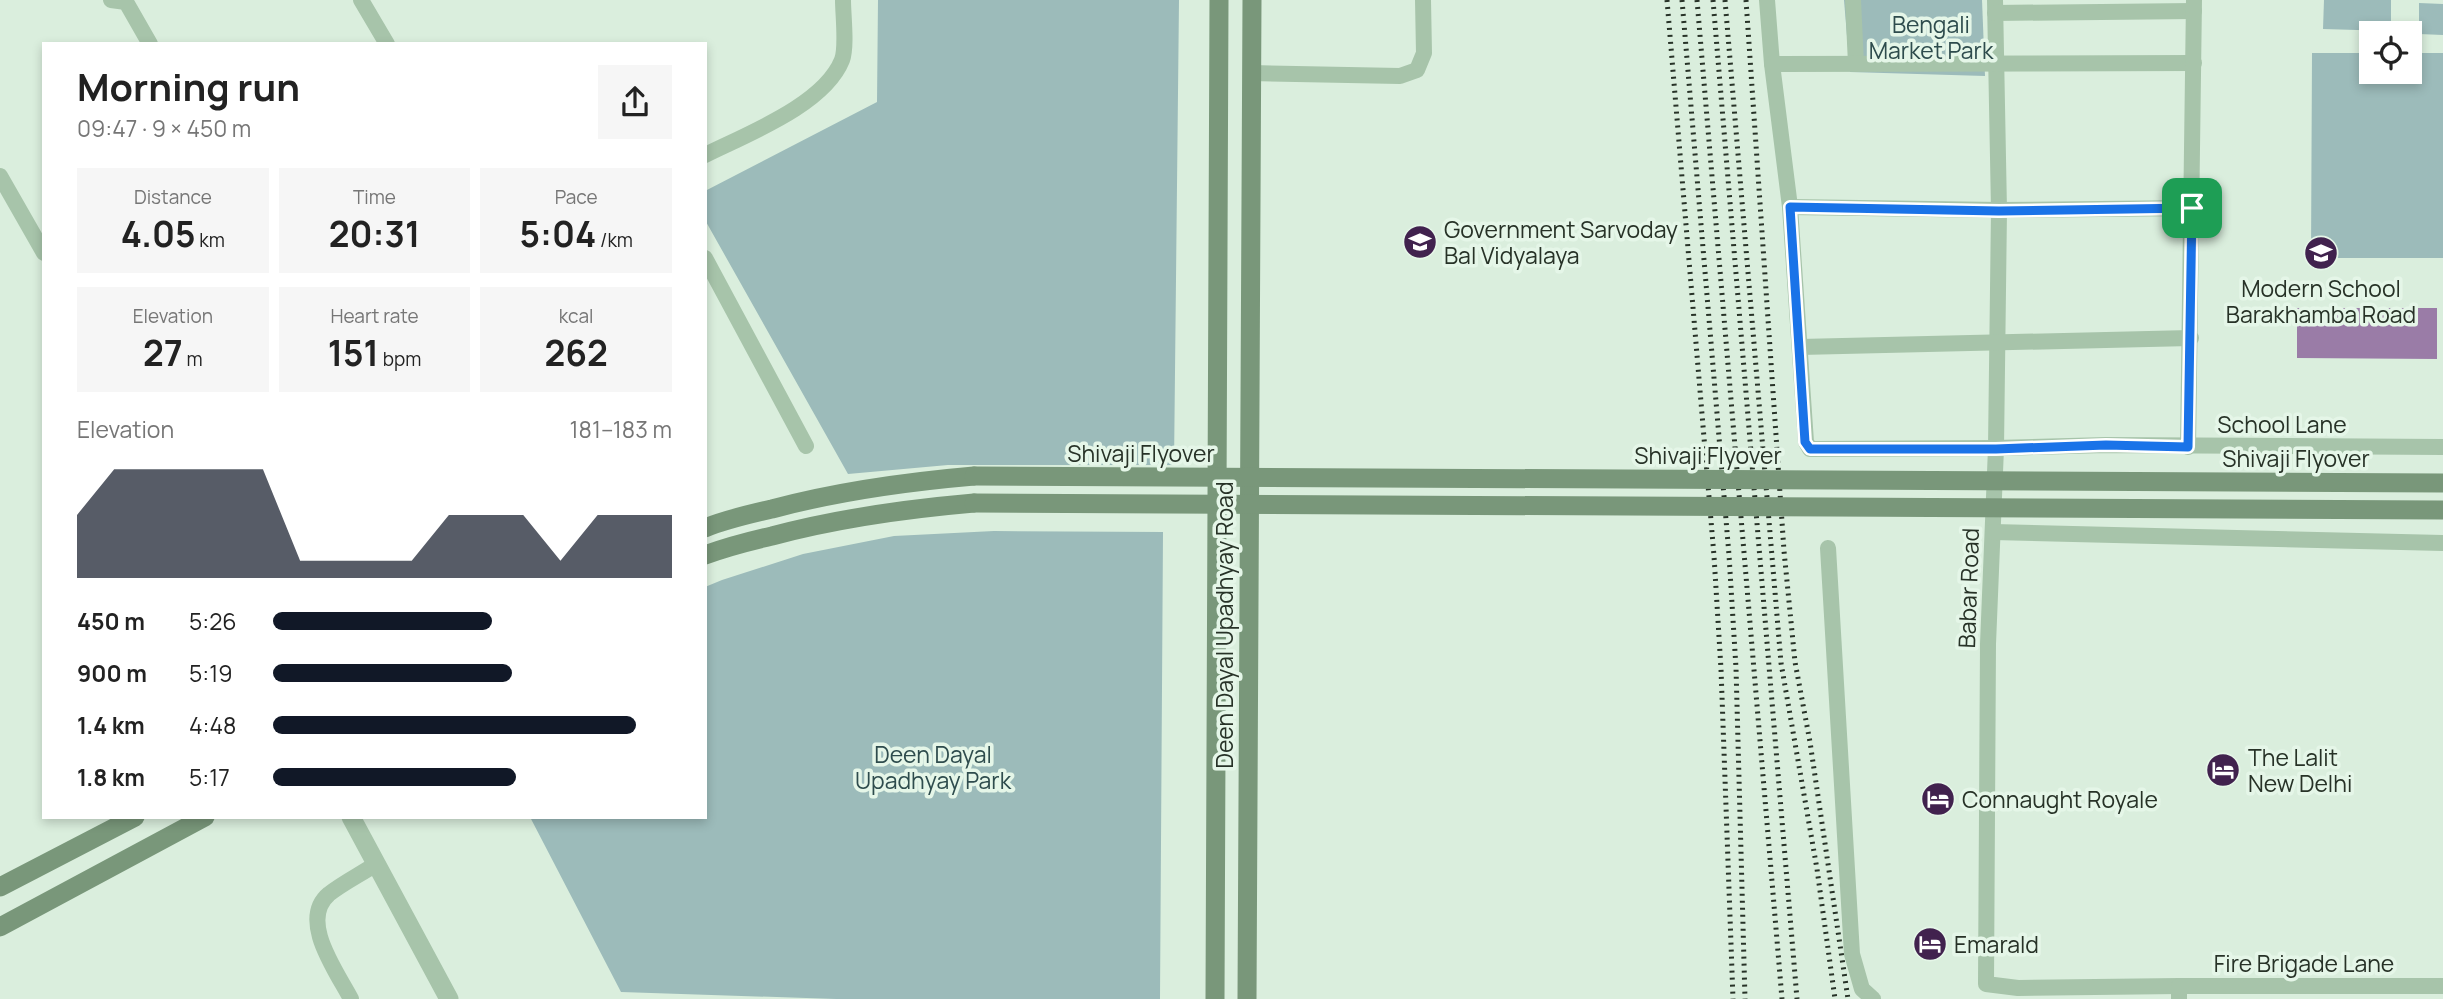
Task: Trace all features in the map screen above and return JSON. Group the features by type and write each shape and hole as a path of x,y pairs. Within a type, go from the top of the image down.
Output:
{"main road":[{"name":"Deen Dayal Upadhyay Road","path":"1216,999 1219,0"},
{"name":"Deen Dayal Upadhyay Road","path":"1247,999 1252,0"},
{"name":"Shivaji Flyover","path":"707,527 816,497 900,482 974,476 2443,483"},
{"path":"707,554 817,524 901,509 974,503 2443,510"},
{"path":"0,887 131,819"},
{"path":"0,927 201,819"}],"street":[{"path":"111,0 126,2 149,42"},
{"path":"361,0 386,42"},
{"path":"707,154 786,113 811,98 831,81 844,58 844,0"},
{"path":"1251,73 1399,76 1417,70 1424,53 1423,0"},
{"path":"1767,0 1790,207 1800,348 2191,338"},
{"path":"1853,0 1856,64"},
{"path":"1995,6 2194,6 2188,447"},
{"name":"Babar Road","path":"1995,6 1999,211 1996,449 1988,644 1987,992 2018,988 2179,993"},
{"path":"1772,64 2194,62"},
{"path":"0,176 42,250"},
{"path":"1790,207 1999,211 2192,208"},
{"path":"710,276 806,446"},
{"name":"School Lane","path":"1800,348 1805,442 1810,449 1996,449 2106,445 2443,447"},
{"path":"1993,532 2443,543"},
{"path":"1828,548 1852,954 1862,989 1873,999"},
{"path":"352,819 449,999"},
{"path":"351,999 322,943 316,924 318,908 328,895 376,864"},
{"name":"Fire Brigade Lane","path":"2179,993 2443,986"}],"green space":[{"path":"878,0 1179,0 1174,465 948,465 848,474 707,224 707,190 877,102"},
{"name":"Bengali Market Park","path":"1844,0 1982,0 1985,76 1850,72"},
{"path":"2324,0 2391,0 2391,21 2359,21 2359,30 2323,29"},
{"path":"2419,3 2443,4 2443,35 2422,34 2422,21 2419,21"},
{"path":"2312,53 2359,53 2359,84 2422,84 2422,53 2443,53 2443,258 2311,258"},
{"name":"Deen Dayal Upadhyay Park","path":"994,531 1163,532 1160,999 836,999 621,992 531,819 707,819 707,586 803,554 894,536"}],"shaded area":[{"path":"2297,308 2437,308 2437,359 2297,358"}],"railway":[{"path":"1667,0 1714,556 1721,669 1733,999"},
{"path":"1682,0 1729,555 1736,668 1745,999"},
{"path":"1697,0 1782,999"},
{"path":"1713,0 1797,999"},
{"path":"1725,0 1781,663 1817,869 1835,999"},
{"path":"1746,0 1784,551 1795,662 1810,742 1848,999"}],"place":[{"name":"Government Sarvoday Bal Vidyalaya","path":"1420,242"},
{"name":"Modern School Barakhamba Road","path":"2321,253"},
{"name":"The Lalit New Delhi","path":"2223,770"},
{"name":"Connaught Royale","path":"1938,799"},
{"name":"Emarald","path":"1930,944"}],"route":[{"path":"1790,207 1999,211 2192,208 2188,447 2106,445 1996,449 1810,449 1805,442 1790,207"}]}
